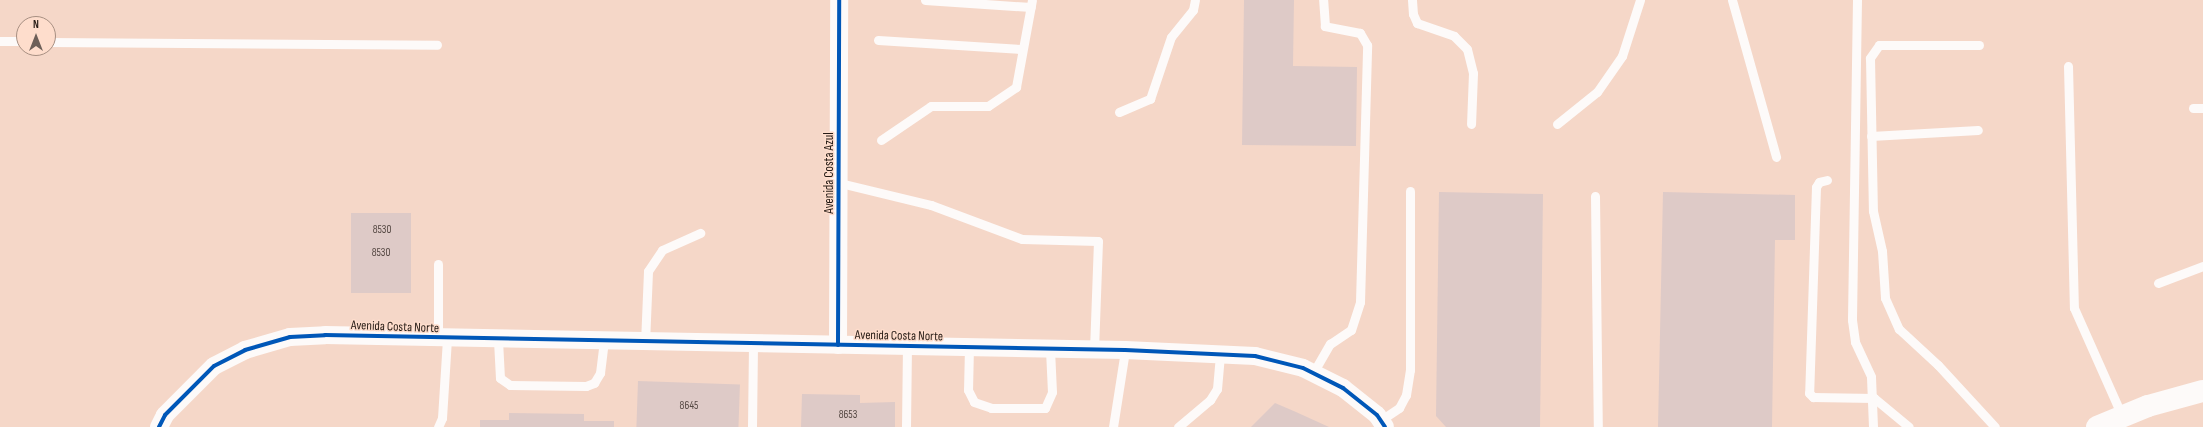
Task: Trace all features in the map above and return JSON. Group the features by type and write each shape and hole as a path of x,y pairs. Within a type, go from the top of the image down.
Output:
{"street":[{"name":"Avenida Costa Azul","path":"838,345 840,183 839,0"},
{"name":"Avenida Costa Norte","path":"159,427 165,415 195,381 214,366 245,350 290,338 325,335 604,342 1124,350 1255,356 1313,373 1343,388 1383,424"},
{"path":"2097,427 2148,406 2203,391"}],"lane":[{"path":"882,140 931,106 988,106 1016,87 1031,4 925,0"},
{"path":"1119,112 1150,99 1170,37 1193,10 1195,0"},
{"path":"1313,373 1330,344 1351,330 1360,302 1367,45 1360,33 1325,26 1323,0"},
{"path":"1412,0 1413,14 1417,23 1454,36 1467,49 1473,73 1471,124"},
{"path":"1557,124 1597,92 1622,56 1640,0"},
{"path":"1732,0 1776,157"},
{"path":"1857,0 1852,320 1855,342 1871,377 1874,398 1873,427"},
{"path":"878,40 1022,49"},
{"path":"0,41 16,42"},
{"path":"56,42 437,45"},
{"path":"1979,45 1879,45 1870,58 1873,211 1882,251 1885,298 1899,329 1938,366 1995,427"},
{"path":"2068,66 2074,308 2122,416"},
{"path":"2193,108 2203,108"},
{"path":"1872,136 1978,130"},
{"path":"1827,180 1819,182 1816,187 1809,393 1813,396 1874,398 1909,427"},
{"path":"840,183 931,205 1022,239 1098,241 1094,350"},
{"path":"1383,424 1399,408 1406,395 1410,370 1410,191"},
{"path":"1595,196 1598,427"},
{"path":"645,342 648,271 662,250 700,233"},
{"path":"438,264 442,338 442,418 438,427"},
{"path":"2158,283 2203,266"},
{"path":"498,340 500,378 510,385 586,386 594,383 600,373 604,342"},
{"path":"752,427 753,344"},
{"path":"906,427 907,346"},
{"path":"969,347 968,390 974,402 991,408 1045,408 1052,392 1050,349"},
{"path":"1113,427 1124,350"},
{"path":"1178,427 1214,394 1220,355"}],"shaded area":[{"path":"0,0 2203,0 2203,427 0,427"}],"building":[{"path":"1244,0 1294,0 1293,66 1357,67 1356,146 1242,145"},
{"path":"1439,192 1543,194 1540,427 1446,427 1436,416"},
{"path":"1663,192 1795,195 1795,240 1775,240 1772,427 1658,427"},
{"path":"351,213 411,213 411,293 351,293"},
{"path":"638,381 740,385 738,427 636,427"},
{"path":"802,394 860,395 860,403 895,402 895,427 801,427"},
{"path":"1275,403 1296,412 1329,427 1251,427"},
{"path":"509,413 584,414 584,421 614,421 614,427 480,427 480,420 509,420"}],"cycle path":[{"path":"838,345 839,0"},
{"path":"159,427 165,415 214,366 245,350 290,337 325,335 1125,350 1255,356 1303,368 1343,388 1377,415 1385,427"}]}
